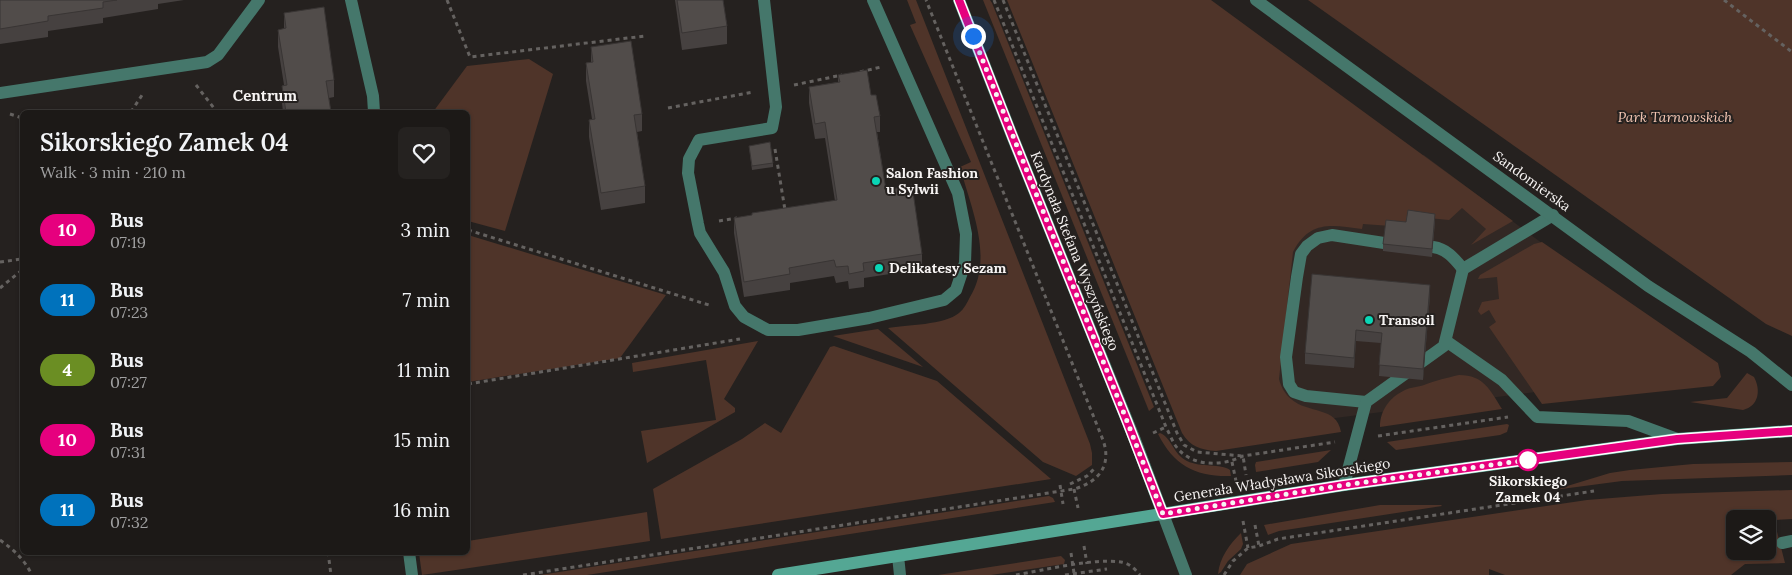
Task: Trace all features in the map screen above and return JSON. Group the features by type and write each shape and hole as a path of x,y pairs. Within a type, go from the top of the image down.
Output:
{"street":[{"path":"0,93 206,62 218,56 259,0"},
{"path":"351,0 373,96 374,110"},
{"path":"764,0 776,107 772,128 699,140 689,159 688,173 700,233 724,272 735,306 744,317 768,330 798,330 859,320 944,300 956,290 965,263 966,234 958,193 872,0"},
{"name":"Kardynała Stefana Wyszyńskiego","path":"959,0 1016,148 1124,412 1186,575"},
{"name":"Sandomierska","path":"1256,0 1648,286 1751,352 1792,385"},
{"path":"1344,485 1366,402 1444,346 1463,269 1553,215"},
{"path":"1366,402 1306,396 1294,392 1289,384 1286,358 1296,277 1301,254 1307,246 1318,238 1332,235 1384,243"},
{"path":"1433,248 1443,249 1463,269"},
{"path":"1446,341 1502,380 1537,417 1628,421 1677,439"},
{"name":"Generała Władysława Sikorskiego","path":"778,575 1344,485 1677,439 1792,431"},
{"path":"409,555 412,575"},
{"path":"898,556 900,575"}],"path":[{"path":"447,0 470,57 646,36"},
{"path":"523,575 1074,489 1095,479 1104,469 1106,451 926,0"},
{"path":"994,0 1166,427 1176,446 1191,460 1211,464 1232,462 1243,456"},
{"path":"1003,0 1177,433 1184,445 1197,452 1243,456 1340,441"},
{"path":"1724,0 1792,52"},
{"path":"181,66 215,110"},
{"path":"772,128 784,210 775,212"},
{"path":"698,224 746,216"},
{"path":"470,231 673,293 744,317"},
{"path":"0,262 20,258"},
{"path":"0,288 20,272"},
{"path":"470,384 762,336 768,330"},
{"path":"1382,435 1533,414"},
{"path":"1156,432 1166,427"},
{"path":"1106,451 1114,448"},
{"path":"1243,456 1246,475"},
{"path":"1232,462 1235,477"},
{"path":"1070,484 1087,476 1096,467"},
{"path":"1060,485 1063,504"},
{"path":"1074,489 1076,502"},
{"path":"1224,575 1233,561 1248,548 1278,540 1594,491"},
{"path":"1255,525 1260,546"},
{"path":"1244,529 1248,548"},
{"path":"0,540 15,551 26,563 32,575"},
{"path":"1085,552 1087,564"},
{"path":"1071,554 1074,574"},
{"path":"328,555 331,575"},
{"path":"1016,575 1087,564 1123,562 1140,575"},
{"path":"1065,575 1107,569"}],"shaded area":[{"path":"1424,155 1689,353 1683,373 1227,432 1277,210"}],"green space":[{"path":"907,0 916,0 1090,444 1092,465 1076,476 1043,462 888,328 945,320 959,313 967,304 977,282 980,266 978,233 960,167 971,162 910,25 916,23"},
{"path":"983,0 990,0 992,3 1154,407 1149,411"},
{"path":"1007,0 1211,0 1513,221 1471,245 1486,229 1462,208 1449,220 1408,216 1405,227 1363,224 1362,229 1331,226 1322,227 1307,234 1293,252 1279,379 1291,399 1305,407 1328,414 1334,418 1341,432 1216,451 1205,450 1188,441 1182,433"},
{"name":"Park Tarnowskich","path":"1308,0 1792,0 1792,336 1766,324"},
{"path":"529,59 553,74 505,231 470,222 470,110 434,110 467,66"},
{"path":"470,236 666,295 620,358 470,382"},
{"path":"1542,242 1718,363 1721,377 1713,386 1542,404 1489,327 1496,322 1489,310 1481,315 1478,311 1482,302 1499,299 1497,277 1478,279 1480,275 1534,244"},
{"path":"878,329 923,367 833,336"},
{"path":"758,341 724,399 735,408 735,412 647,463 641,431 716,420 706,360 633,372 632,363"},
{"path":"834,346 937,381 1051,479 661,539 653,489 742,439 765,423 781,433 830,347"},
{"path":"1747,373 1754,377 1758,392 1755,401 1748,408 1743,410 1690,402 1727,398"},
{"path":"1459,375 1475,378 1480,381 1490,390 1502,409 1380,427 1384,410 1395,396 1410,388"},
{"path":"1509,425 1507,432 1500,435 1396,450 1387,442"},
{"path":"1160,433 1167,438 1182,458 1192,463 1226,468 1230,470 1231,476 1218,476 1197,472 1187,467 1171,454 1158,434"},
{"path":"1331,450 1318,462 1256,472 1256,462"},
{"path":"1792,462 1792,475 1622,481 1554,490 1610,473 1630,470 1693,464"},
{"path":"1792,490 1792,519 1776,520 1776,510 1726,510 1726,560 1776,560 1776,528 1785,563 1745,564 1731,575 1505,575 1489,569 1489,575 1240,575 1247,564 1291,544 1587,500 1662,494"},
{"path":"1049,496 1055,502 587,575 540,575"},
{"path":"1380,505 1442,506 1279,531 1268,535 1264,525"},
{"path":"647,512 650,541 422,575 419,555 470,555 470,541"},
{"path":"1241,533 1243,544 1241,549 1218,574 1226,552"},
{"path":"1061,556 1065,560 1064,564 991,575 938,575"}],"building":[{"path":"0,0 117,0 103,2 103,8 48,16 48,21 0,29"},
{"path":"677,0 723,0 727,26 682,33"},
{"path":"324,7 334,80 326,81 331,110 286,110 282,86 287,85 278,30 286,28 284,13"},
{"path":"631,41 642,114 634,115 645,186 601,193 589,120 595,119 586,63 593,62 591,47"},
{"path":"867,70 871,95 876,95 880,116 874,117 886,190 912,185 922,254 863,263 864,271 849,274 848,266 836,267 834,260 789,268 790,274 744,282 734,218 752,215 752,213 837,200 825,122 815,124 809,87 840,82 838,75"},
{"path":"770,142 773,163 752,166 749,146"},
{"path":"1408,210 1435,214 1432,249 1383,244 1386,220 1406,222"},
{"path":"1312,274 1430,285 1423,369 1379,365 1382,333 1356,330 1354,358 1305,353"}],"bus line":[{"name":"10","path":"959,0 1163,514 1344,485 1677,439 1792,431"}],"place":[{"name":"Salon Fashion u Sylwii","path":"876,181"},
{"name":"Delikatesy Sezam","path":"879,268"},
{"name":"Transoil","path":"1369,320"},
{"name":"Sikorskiego Zamek 04","path":"1528,460"}],"district":[{"name":"Centrum","path":"265,96"}],"route":[{"path":"973,36 1163,514 1344,485 1528,460"}]}
